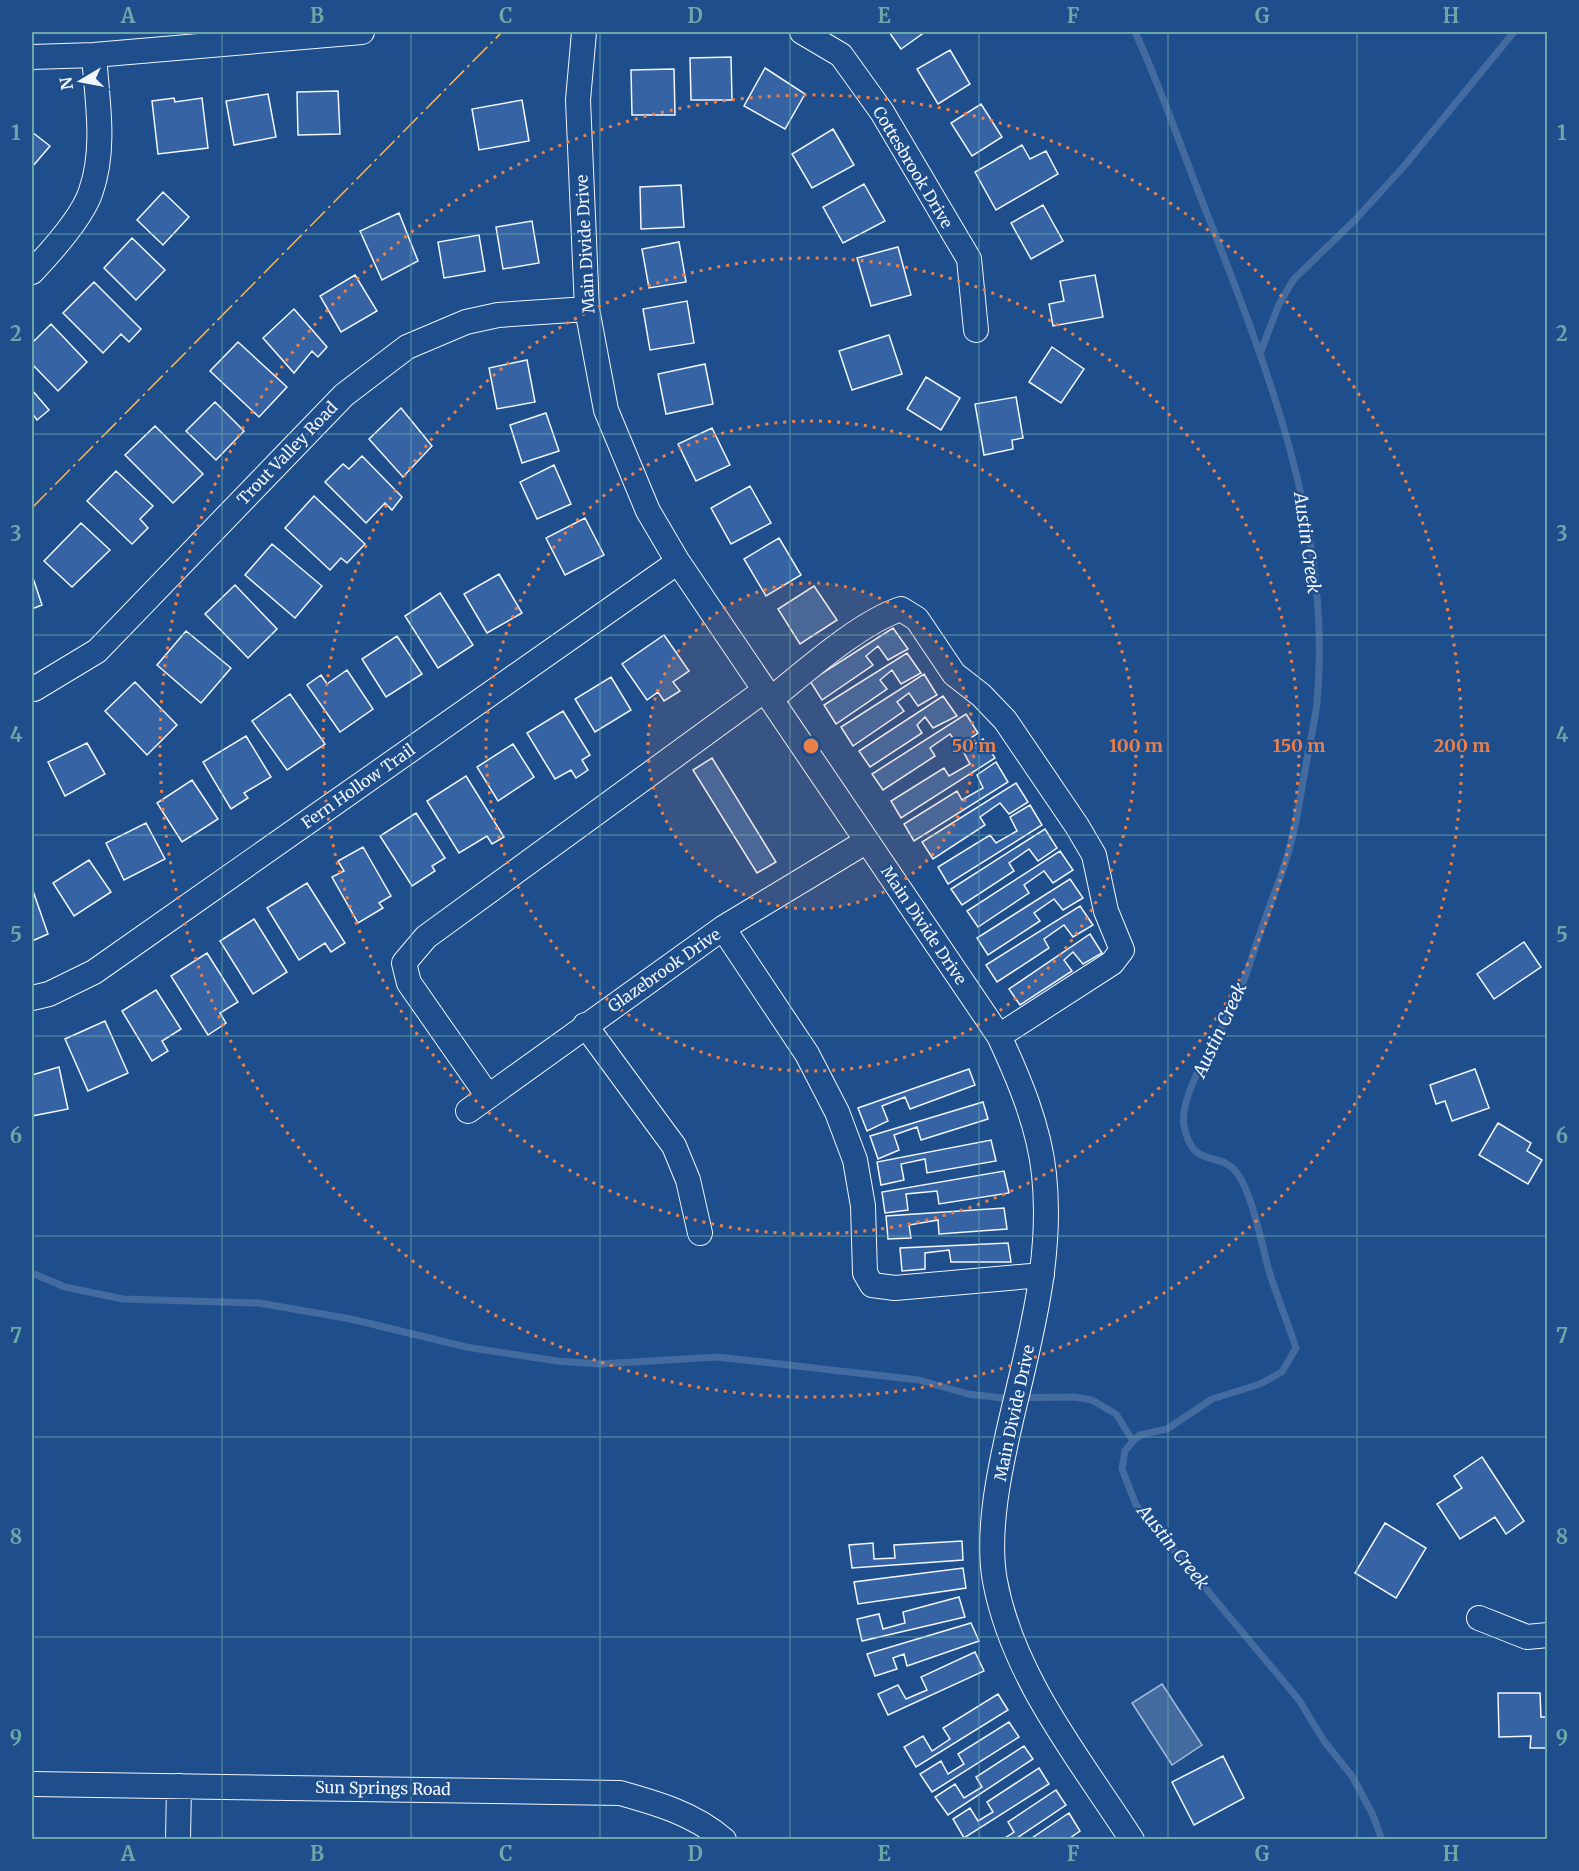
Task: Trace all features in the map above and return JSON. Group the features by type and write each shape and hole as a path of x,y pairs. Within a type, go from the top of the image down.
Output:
{"street":[{"path":"32,57 94,55 362,32"},
{"name":"Main Divide Drive","path":"584,32 578,100 586,309 606,410 648,511 678,562 999,1036 1021,1085 1044,1173 1046,1231 1042,1275 1004,1451 993,1526 994,1580 1006,1626 1022,1666 1132,1839"},
{"name":"Cottesbrook Drive","path":"802,32 841,55 882,112 969,260 976,330"},
{"path":"32,273 56,247 91,193 100,151 94,55"},
{"name":"Trout Valley Road","path":"34,689 97,651 344,395 407,347 466,322 498,315 586,309"},
{"name":"Fern Hollow Trail","path":"32,998 49,994 94,972 678,562"},
{"path":"488,1096 409,983 404,963 412,951 426,937 768,695 884,615 901,609 917,619 954,674 981,695 1005,720 1064,807 1094,855 1106,910 1122,950 1112,963 999,1036"},
{"name":"Glazebrook Drive","path":"468,1111 723,928 867,841"},
{"path":"723,928 807,1054 837,1112 855,1160 863,1206 865,1274 872,1285 895,1288 1042,1275"},
{"path":"585,1025 674,1146 688,1180 700,1233"},
{"path":"1479,1618 1527,1637 1548,1635"},
{"name":"Sun Springs Road","path":"32,1784 620,1793 658,1803 692,1818 724,1839"},
{"path":"178,1839 179,1786"}],"water":[{"path":"1162,1684 1202,1745 1172,1765 1132,1703"}],"building":[{"path":"889,32 925,32 901,49"},
{"path":"950,50 970,84 938,104 917,69"},
{"path":"731,57 732,100 691,100 690,58"},
{"path":"765,68 805,94 785,129 744,106"},
{"path":"674,69 675,115 632,115 631,70"},
{"path":"338,91 340,134 298,135 297,92"},
{"path":"268,94 276,137 234,145 226,101"},
{"path":"174,98 175,102 202,98 208,148 158,154 152,101"},
{"path":"522,100 529,141 479,150 472,109"},
{"path":"981,104 1002,137 972,156 951,123"},
{"path":"833,129 854,165 812,188 792,154"},
{"path":"32,132 50,146 32,167"},
{"path":"1022,145 1030,159 1046,151 1058,174 996,210 975,172"},
{"path":"864,184 885,221 843,243 823,207"},
{"path":"681,185 684,227 641,229 640,187"},
{"path":"163,192 189,217 163,245 137,220"},
{"path":"1043,205 1063,241 1031,259 1011,223"},
{"path":"399,213 418,261 382,280 360,231"},
{"path":"532,221 539,263 503,269 496,227"},
{"path":"479,235 485,271 444,278 438,242"},
{"path":"132,238 165,270 136,300 104,268"},
{"path":"679,242 686,282 649,288 642,249"},
{"path":"898,247 911,295 871,306 857,258"},
{"path":"355,275 377,311 341,332 320,296"},
{"path":"1095,275 1103,317 1053,326 1049,304 1064,301 1060,281"},
{"path":"94,282 141,329 129,342 121,334 103,353 63,313"},
{"path":"687,301 694,343 650,350 643,309"},
{"path":"294,309 327,347 318,357 312,351 294,373 263,338"},
{"path":"51,324 87,362 58,391 32,364 32,343"},
{"path":"889,335 902,374 852,390 839,351"},
{"path":"238,342 287,387 259,417 210,371"},
{"path":"1052,347 1084,369 1061,403 1029,382"},
{"path":"527,360 535,402 497,409 489,368"},
{"path":"705,364 713,404 666,414 658,374"},
{"path":"926,377 960,398 941,430 907,409"},
{"path":"32,390 49,410 37,420 32,413"},
{"path":"1016,397 1023,438 1012,440 1013,449 984,455 975,404"},
{"path":"215,402 244,431 216,460 186,431"},
{"path":"401,408 432,446 403,477 369,439"},
{"path":"546,413 559,451 522,463 510,425"},
{"path":"155,426 203,474 173,503 125,455"},
{"path":"712,428 730,465 696,481 678,444"},
{"path":"362,456 402,497 392,510 385,503 366,523 325,482 343,464 349,469"},
{"path":"554,465 571,504 537,519 520,482"},
{"path":"116,471 153,506 140,519 148,528 132,544 87,501"},
{"path":"750,486 771,523 731,544 711,508"},
{"path":"314,496 365,544 347,563 341,558 330,570 285,528"},
{"path":"585,518 604,555 565,575 546,538"},
{"path":"81,523 110,550 72,587 44,561"},
{"path":"779,538 801,575 766,596 744,559"},
{"path":"272,544 322,586 295,618 245,575"},
{"path":"499,574 522,613 487,633 464,594"},
{"path":"32,575 42,605 32,609"},
{"path":"235,585 277,629 248,658 205,614"},
{"path":"814,586 837,620 800,644 778,609"},
{"path":"440,593 473,645 438,668 405,616"},
{"path":"893,628 908,649 888,660 878,646 866,656 873,665 822,700 810,681"},
{"path":"186,631 231,668 201,703 157,665"},
{"path":"664,635 689,671 673,682 680,691 664,701 658,692 647,700 622,664"},
{"path":"397,636 422,674 386,697 362,659"},
{"path":"907,653 921,673 901,684 892,670 880,680 887,689 836,724 824,705"},
{"path":"347,670 373,709 340,732 307,685 321,675 327,684"},
{"path":"924,674 937,695 918,706 909,693 897,702 904,711 853,746 841,727"},
{"path":"611,677 631,710 595,732 575,699"},
{"path":"135,682 177,725 147,755 105,711"},
{"path":"290,694 325,744 287,770 252,721"},
{"path":"943,696 957,716 933,728 925,717 917,725 922,733 870,767 859,751"},
{"path":"563,711 590,755 582,760 588,770 576,778 571,770 555,779 527,733"},
{"path":"966,714 978,733 959,746 950,734 930,748 935,756 883,790 872,774"},
{"path":"246,736 271,777 244,793 248,798 231,809 203,762"},
{"path":"983,739 995,758 901,818 891,801 944,768 949,776 970,764 963,751"},
{"path":"87,743 105,774 65,796 48,762"},
{"path":"513,744 534,777 498,801 477,767"},
{"path":"712,758 776,862 757,873 693,770"},
{"path":"996,762 1008,782 914,841 904,824 957,791 962,800 983,788 977,775"},
{"path":"466,776 504,837 492,844 487,836 459,853 427,801"},
{"path":"192,780 218,819 182,842 157,803"},
{"path":"1016,783 1028,802 1009,814 1000,803 980,817 985,825 933,859 922,842"},
{"path":"1030,805 1042,825 948,884 938,867 990,835 996,843 1017,831 1010,817"},
{"path":"416,813 445,858 432,866 435,871 412,886 380,836"},
{"path":"146,823 165,859 124,880 106,843"},
{"path":"1045,829 1057,848 1038,861 1029,849 1009,863 1014,871 962,905 951,889"},
{"path":"363,847 391,896 379,903 383,908 358,923 332,877 344,871 338,861"},
{"path":"1060,851 1073,870 1053,883 1044,871 1024,885 1029,893 978,927 967,911"},
{"path":"89,860 111,892 74,916 53,883"},
{"path":"1070,879 1083,898 1063,910 1054,899 1034,913 1040,921 988,955 977,938"},
{"path":"307,883 345,943 331,952 325,943 299,960 267,908"},
{"path":"32,888 48,934 32,941"},
{"path":"1080,906 1093,925 1073,937 1064,925 1044,939 1049,948 997,982 986,965"},
{"path":"254,919 287,972 253,994 220,941"},
{"path":"1090,934 1102,953 1083,964 1073,952 1064,960 1072,971 1020,1005 1009,989"},
{"path":"1524,942 1541,967 1494,999 1477,974"},
{"path":"207,953 238,1002 220,1013 226,1023 208,1035 171,976"},
{"path":"156,990 181,1029 162,1041 168,1051 152,1061 122,1011"},
{"path":"105,1021 128,1073 88,1091 65,1039"},
{"path":"59,1067 68,1109 32,1116 32,1075"},
{"path":"969,1069 975,1085 910,1109 905,1097 882,1106 888,1121 867,1131 858,1108"},
{"path":"1475,1069 1489,1108 1452,1121 1445,1101 1436,1104 1430,1085"},
{"path":"983,1102 988,1119 921,1140 917,1127 894,1135 899,1150 878,1159 870,1136"},
{"path":"1498,1123 1531,1143 1527,1151 1542,1160 1528,1184 1479,1155"},
{"path":"991,1140 996,1161 927,1173 925,1159 901,1164 904,1180 881,1185 877,1162"},
{"path":"1004,1171 1009,1193 939,1204 937,1191 906,1194 908,1210 885,1213 882,1192"},
{"path":"1004,1208 1007,1229 939,1234 938,1220 909,1225 911,1238 888,1239 886,1216"},
{"path":"1008,1243 1011,1262 951,1262 949,1250 925,1253 925,1269 902,1271 900,1248"},
{"path":"1482,1457 1524,1521 1506,1534 1495,1517 1460,1539 1437,1504 1462,1488 1454,1476"},
{"path":"1385,1523 1426,1548 1396,1598 1355,1573"},
{"path":"962,1541 963,1560 852,1568 849,1545 873,1543 874,1559 895,1558 894,1545"},
{"path":"963,1568 966,1588 858,1604 854,1582"},
{"path":"959,1597 965,1617 862,1641 857,1619 879,1614 883,1629 905,1623 903,1612"},
{"path":"971,1623 979,1641 907,1666 904,1654 893,1658 897,1669 875,1676 867,1654"},
{"path":"975,1652 984,1671 888,1715 878,1694 898,1685 906,1699 927,1690 921,1677"},
{"path":"1498,1693 1540,1693 1541,1717 1548,1717 1546,1748 1530,1748 1531,1736 1499,1737"},
{"path":"998,1694 1008,1710 916,1767 904,1747 923,1736 932,1751 950,1739 943,1728"},
{"path":"1009,1722 1019,1737 932,1792 920,1774 941,1761 948,1774 964,1764 958,1754"},
{"path":"1024,1746 1033,1759 948,1815 935,1797 955,1784 964,1798 982,1787 976,1777"},
{"path":"1223,1756 1244,1798 1194,1825 1172,1782"},
{"path":"1039,1768 1049,1784 964,1838 953,1819 970,1808 978,1821 993,1812 987,1802"},
{"path":"1056,1790 1066,1805 1014,1840 1002,1840 1014,1832 1008,1822"},
{"path":"1069,1813 1080,1831 1067,1840 1029,1840"}],"waterway":[{"name":"Austin Creek","path":"1135,32 1164,100 1231,274 1273,393 1291,453 1305,515 1315,576 1319,639 1316,710 1298,813 1288,852 1247,973 1229,1015 1194,1079 1184,1111 1184,1125 1193,1149 1230,1166 1243,1182 1270,1274 1296,1348 1282,1372 1260,1384 1212,1399 1167,1429 1140,1435 1125,1451 1122,1469 1136,1505 1299,1700 1324,1741 1352,1776 1372,1813 1382,1840"},
{"path":"1261,351 1279,304 1294,279 1356,219 1405,165 1514,32"},
{"path":"32,1273 65,1287 123,1299 259,1303 351,1319 466,1347 557,1361 600,1364 718,1357 919,1380 968,1394 1003,1398 1075,1397 1092,1400 1116,1414 1133,1441"}],"power":[{"path":"32,508 502,32"}]}
